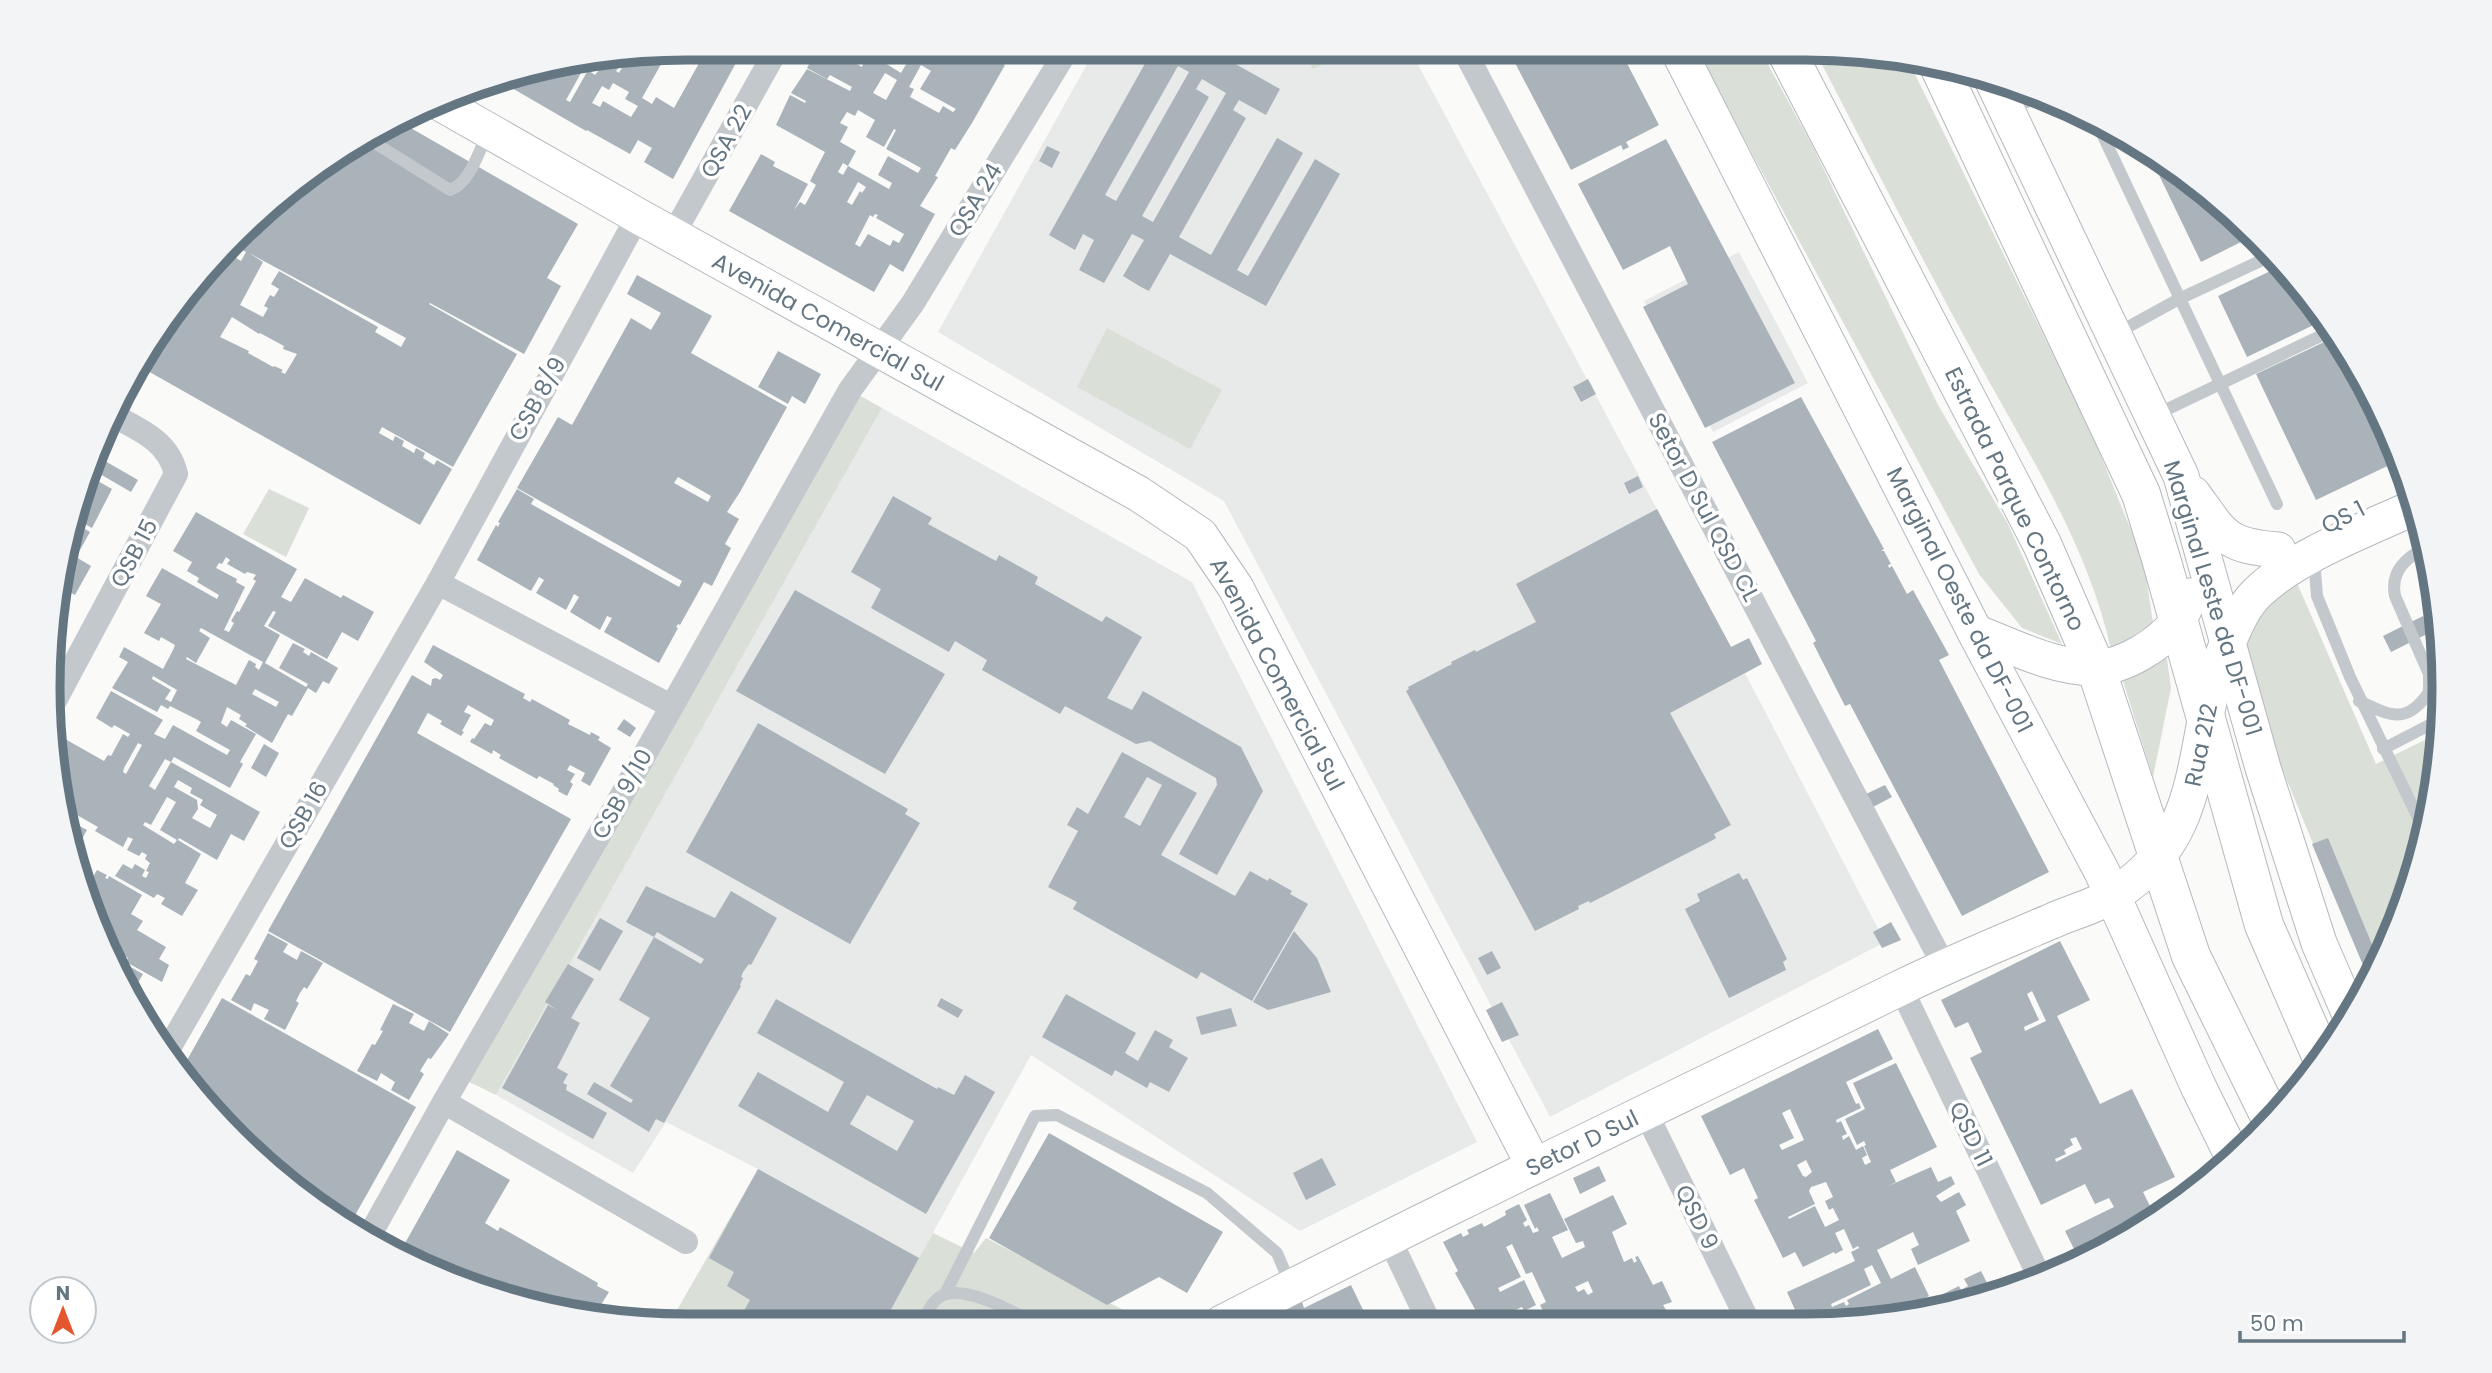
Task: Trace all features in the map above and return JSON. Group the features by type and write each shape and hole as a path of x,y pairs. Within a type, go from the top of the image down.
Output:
{"highway":[{"name":"Estrada Parque Contorno","path":"1791,60 2042,544 2096,668 2191,956 2267,1111"},
{"path":"1943,75 2141,494 2264,925 2318,1048"}],"main road":[{"name":"Marginal Oeste da DF-001","path":"1684,60 1975,632 2108,883 2229,1149"},
{"name":"Marginal Leste da DF-001","path":"2022,104 2113,335 2180,476 2308,910 2345,1004"},
{"name":"Avenida Comercial Sul","path":"447,107 1139,494 1200,535 1236,588 1534,1166"},
{"path":"2180,476 2216,527 2226,535 2247,548 2278,551"},
{"name":"QS 1","path":"2278,551 2400,489"},
{"name":"Rua 212","path":"2153,844 2184,738 2193,680 2208,636 2224,630 2256,594 2276,577 2313,555 2407,511"},
{"name":"Rua 212","path":"2108,883 2130,851 2153,844 2175,832 2189,801 2224,630 2236,592 2253,572 2278,551"},
{"path":"1975,632 2049,661 2096,668 2124,660 2150,648 2178,620 2206,563"},
{"name":"Setor D Sul","path":"1237,1314 1901,988 2108,883"}],"street":[{"name":"QSA 22","path":"673,235 771,60"},
{"name":"QSA 24","path":"878,350 913,303 1061,60"},
{"name":"Setor D Sul QSD CL","path":"1469,60 1944,966"},
{"name":"CSB 8/9","path":"438,583 638,216"},
{"name":"CSB 9/10","path":"372,1229 609,818 850,390 878,350"},
{"name":"QSB 15","path":"60,691 176,474 173,460 149,434 119,420"},
{"path":"438,583 671,706"},
{"name":"QSB 16","path":"171,1044 438,583"},
{"name":"QSD 11","path":"1901,988 2036,1269"},
{"path":"444,1102 686,1242"},
{"name":"QSD 9","path":"1646,1113 1745,1314"},
{"path":"1389,1238 1425,1314"}],"lane":[{"path":"375,143 450,190 460,187 489,131"},
{"path":"2102,135 2277,504"},
{"path":"2113,335 2179,299 2264,259"},
{"path":"2152,416 2324,334"},
{"path":"2360,701 2386,714 2401,715 2414,710 2429,692 2429,674 2393,586 2402,564 2418,553"},
{"path":"2313,555 2317,596 2360,701 2418,818"},
{"path":"2383,749 2431,724"},
{"path":"945,1294 1034,1116 1057,1115 1207,1193 1277,1253 1291,1286"},
{"path":"927,1314 935,1300 945,1294 963,1293 1017,1314"}],"shaded area":[{"path":"1089,60 1415,60 1745,673 1885,942 1550,1117 1224,501 938,332"},
{"path":"1308,60 1331,60 1313,69"},
{"path":"1701,60 1766,60 1812,145 1938,405 2008,524 2062,644 2022,628 1979,574"},
{"path":"1820,60 1913,69 2091,432 2144,562 2153,623 2111,650 2088,576 2057,504 1938,288"},
{"path":"1739,252 1808,383 1713,432 1644,301"},
{"path":"1107,328 1222,390 1190,449 1077,387"},
{"path":"850,390 882,408 496,1095 459,1077"},
{"path":"882,408 1192,582 1477,1142 1300,1231 1031,1055 919,1258 758,1169 666,1122 633,1173 496,1095"},
{"path":"269,489 309,508 286,557 243,534"},
{"path":"2297,583 2376,764 2430,737 2420,809 2411,849 2385,926 2365,970 2239,664 2244,624"},
{"path":"2165,644 2171,688 2153,777 2119,668"},
{"path":"758,1169 919,1258 933,1233 974,1253 986,1238 1131,1314 686,1314 675,1313"}],"building":[{"path":"701,60 737,61 673,179 644,162 652,148 638,140 630,154 508,86 583,69 566,100 570,102 588,70 595,75 603,65 621,63 616,71 619,73 625,63 663,61 642,98 652,104 656,97 674,108","holes":["613,83 629,92 625,99 638,106 631,117 603,101 600,107 592,103 602,86 609,90"]},
{"path":"812,60 850,60 862,67 864,60 887,60 885,63 901,73 908,60 996,60 1005,65 955,150 951,148 935,176 938,177 920,206 935,214 903,272 890,264 874,292 729,211 761,154 775,162 773,166 808,184 794,210 800,202 805,205 816,185 810,181 825,152 776,125 790,95 805,103 806,101 791,93 807,69 850,91 852,87 830,75 827,79 807,68","holes":["921,65 931,71 920,89 956,109 953,112 943,106 939,113 910,97 914,89 909,87","885,73 897,80 886,100 873,93","858,110 875,120 866,137 884,147 894,129 896,130 886,149 921,168 918,173 888,156 878,175 892,183 889,189 848,166 856,151 840,142 848,127 840,123 847,112 855,116","843,163 848,166 843,175 838,172","858,182 866,187 862,193 860,191 852,205 847,202","870,215 878,215 876,218 904,234 899,243 893,240 890,246 868,234 860,247 855,244"]},
{"path":"1147,60 1228,60 1280,89 1266,115 1239,100 1233,110 1246,118 1179,237 1211,255 1277,138 1279,139 1303,153 1237,270 1248,276 1315,159 1340,174 1266,306 1170,254 1149,291 1141,287 1123,276 1144,240 1132,234 1104,283 1079,270 1094,240 1083,234 1075,250 1049,235","holes":["1178,66 1189,72 1116,201 1105,195","1202,79 1226,93 1153,222 1142,216 1209,97 1196,89"]},
{"path":"1625,60 1659,125 1626,142 1629,147 1623,150 1621,145 1571,170 1514,61"},
{"path":"406,125 578,224 547,278 561,286 524,354 429,304 517,354 453,467 382,427 379,433 393,441 395,436 404,441 402,446 414,453 416,448 425,453 423,458 434,465 437,460 452,469 420,525 146,370 165,338 215,273 232,255 241,261 246,252 238,248 305,189 338,165","holes":["249,253 406,338 401,347 375,332 378,327 279,271 271,284 279,289 274,297 270,295 264,306 268,308 263,317 240,305 263,262","232,317 297,354 285,374 281,372 283,370 220,337"]},
{"path":"1666,139 1795,383 1705,428 1643,307 1688,284 1670,246 1623,270 1578,184"},
{"path":"1047,146 1060,152 1052,168 1039,161"},
{"path":"2154,165 2219,215 2246,240 2201,262"},
{"path":"2274,269 2317,324 2247,357 2218,296"},
{"path":"637,275 712,316 691,353 787,407 727,512 739,519 725,544 731,548 712,586 704,582 680,625 676,627 678,628 659,663 604,632 612,618 607,616 600,630 570,612 579,597 574,594 566,610 536,593 544,580 539,577 531,591 477,560 517,489 534,499 531,504 679,587 682,581 517,488 558,417 572,425 631,318 651,330 661,313 627,294","holes":["678,477 711,496 708,502 674,483"]},
{"path":"2328,340 2368,409 2391,464 2316,500 2256,374"},
{"path":"778,351 821,374 805,404 792,396 788,404 758,387"},
{"path":"1588,379 1596,394 1581,402 1573,387"},
{"path":"1801,397 1884,549 1881,551 1884,551 1891,564 1888,565 1889,568 1892,566 1907,594 1913,590 1949,655 1939,660 2049,872 1962,916 1850,704 1845,706 1813,643 1816,641 1712,442"},
{"path":"102,460 138,480 131,492 100,474 96,480 112,489 92,528 82,522"},
{"path":"1638,476 1643,487 1629,494 1624,483"},
{"path":"893,496 932,518 928,524 996,561 999,555 1038,577 1035,584 1102,622 1106,616 1142,637 1107,698 1132,710 1143,691 1241,747 1263,791 1217,875 1179,854 1217,785 1216,778 1150,741 1136,744 1065,706 1060,714 982,670 987,660 955,641 949,652 871,608 881,589 851,572"},
{"path":"1657,509 1731,647 1749,638 1762,664 1670,713 1731,825 1714,834 1716,838 1713,840 1590,903 1589,901 1578,906 1579,909 1535,931 1406,691 1408,687 1452,664 1451,662 1536,622 1516,584"},
{"path":"196,512 297,569 281,597 291,602 305,578 374,612 358,641 342,632 327,659 268,626 276,612 273,611 264,626 280,635 265,663 306,687 308,684 279,668 293,643 305,649 303,652 309,656 311,652 338,668 329,684 323,681 316,693 308,688 292,716 288,714 272,743 245,726 247,724 239,719 241,715 227,707 221,723 227,727 231,720 256,734 240,762 243,764 230,788 174,757 171,762 260,812 244,841 231,834 217,860 179,838 178,840 201,854 185,883 198,890 182,916 161,904 165,898 157,894 154,898 115,876 123,864 132,869 135,864 145,870 142,876 146,878 150,863 145,859 147,855 142,852 139,856 127,850 133,839 128,837 123,847 95,831 98,827 77,815 74,819 65,768 63,743 65,739 104,761 108,755 111,756 123,734 128,737 130,734 114,725 112,728 96,718 111,691 163,720 154,734 165,739 173,725 227,755 230,750 196,731 201,722 196,719 170,706 168,709 161,705 157,712 112,688 128,662 119,657 124,647 163,669 173,650 175,645 161,637 159,641 144,633 161,604 146,596 162,568 217,599 219,595 197,582 199,578 187,571 192,562 173,551","holes":["226,557 230,560 227,564 245,574 247,572 256,575 253,579 256,581 231,621 234,623 229,632 224,630 245,587 236,582 237,579 216,568","201,628 263,662 259,670 255,667 256,664 249,660 236,685 186,659 187,657 196,663 210,638 199,631","153,676 177,690 171,702 165,699 171,690 152,679","255,689 279,702 276,707 252,694","138,743 142,745 126,774 123,772","165,759 171,762 155,790 149,786","178,780 192,788 190,793 203,800 200,805 217,815 210,828 192,818 198,809 197,800 174,787","167,797 176,802 160,830 177,840 174,844 143,825 145,822 151,825"]},
{"path":"80,526 90,532 76,557 91,566 75,595 67,591"},
{"path":"795,590 945,674 885,774 736,691"},
{"path":"2423,616 2429,629 2430,633 2391,652 2383,636"},
{"path":"433,645 525,694 523,698 530,702 532,699 570,720 568,724 600,737 598,740 611,748 590,786 581,781 585,773 570,765 567,770 575,774 567,796 558,791 554,784 539,776 537,779 499,758 501,755 493,750 492,754 470,742 485,723 491,726 494,720 468,705 464,712 471,715 461,736 440,724 442,721 427,714 417,733 571,819 450,1032 268,931 412,675 431,686 432,679 440,680 443,675 424,662"},
{"path":"624,719 636,728 630,737 617,729"},
{"path":"758,723 908,809 905,814 920,823 850,944 686,852"},
{"path":"264,744 279,753 266,777 251,768"},
{"path":"1122,752 1197,793 1161,855 1235,896 1250,871 1292,891 1290,894 1308,904 1252,1001 1201,972 1197,979 1073,909 1077,902 1048,887 1078,831 1067,825 1077,807 1088,814","holes":["1147,777 1162,785 1140,826 1124,817"]},
{"path":"1885,785 1892,797 1873,807 1866,794"},
{"path":"75,824 87,830 80,843"},
{"path":"2328,838 2374,950 2369,963 2363,965 2312,844"},
{"path":"97,870 107,875 105,878 108,879 109,876 142,895 131,914 143,921 137,930 166,947 159,959 169,965 162,982 126,962 128,958 124,955 122,959 91,881"},
{"path":"1739,873 1743,880 1747,878 1787,959 1783,962 1786,970 1729,998 1685,909 1700,901 1697,894"},
{"path":"646,886 715,918 731,891 777,918 751,965 743,972 741,986 664,1123 656,1119 649,1132 587,1094 594,1082 631,1103 633,1100 610,1086 650,1018 619,1000 654,937 626,922","holes":["657,932 704,959 701,964 654,937"]},
{"path":"600,918 623,931 600,971 577,958"},
{"path":"1891,922 1901,940 1882,948 1873,932"},
{"path":"1294,931 1317,958 1331,992 1268,1010 1253,1002"},
{"path":"268,933 288,944 283,952 297,960 301,951 323,963 307,989 304,987 300,993 296,1001 299,1003 285,1030 264,1019 269,1010 254,1003 251,1011 231,1000 246,974 250,976 258,961 254,959"},
{"path":"2060,941 2090,1000 2057,1016 2100,1104 2132,1089 2175,1177 2143,1192 2152,1209 2076,1252 2065,1231 2114,1207 2109,1198 2095,1204 2085,1184 2041,1205 1970,1058 1982,1052 1968,1022 1955,1028 1941,1000","holes":["2032,991 2046,1021 2025,1031 2024,1027 2039,1020 2027,994","2076,1137 2082,1149 2056,1162 2055,1159 2066,1154 2064,1150 2073,1145 2070,1139"]},
{"path":"1492,951 1501,968 1487,975 1478,958"},
{"path":"124,963 143,974 136,986"},
{"path":"568,964 594,979 571,1018 580,1023 557,1068 568,1074 563,1083 567,1085 566,1090 607,1113 593,1139 502,1088 548,1005 557,1010 545,1002"},
{"path":"1066,994 1136,1033 1125,1053 1138,1061 1155,1030 1173,1040 1169,1047 1188,1058 1169,1092 1150,1082 1147,1088 1115,1070 1112,1076 1042,1037"},
{"path":"222,998 416,1107 354,1217 273,1158 215,1100 185,1063"},
{"path":"941,998 963,1010 958,1018 937,1006"},
{"path":"776,999 937,1089 938,1087 954,1095 965,1075 995,1092 926,1214 738,1106 758,1072 828,1112 844,1082 757,1033","holes":["867,1095 914,1121 897,1151 850,1124"]},
{"path":"1502,1002 1519,1035 1502,1042 1486,1010"},
{"path":"393,1004 414,1014 409,1023 424,1031 429,1021 449,1034 420,1071 424,1074 409,1100 391,1090 395,1082 381,1073 377,1081 357,1071 372,1044 375,1045 383,1031 380,1030"},
{"path":"1231,1008 1237,1026 1201,1035 1196,1017"},
{"path":"1878,1029 1893,1059 1846,1082 1856,1104 1859,1103 1861,1108 1836,1120 1837,1123 1841,1121 1847,1134 1842,1136 1843,1140 1849,1136 1856,1150 1863,1146 1867,1155 1862,1158 1865,1165 1871,1162 1864,1141 1857,1145 1845,1119 1865,1109 1853,1083 1896,1063 1937,1147 1890,1170 1896,1182 1886,1187 1931,1167 1938,1182 1951,1176 1955,1184 1936,1196 1941,1202 1959,1192 1966,1205 1956,1211 1970,1241 1918,1265 1911,1249 1919,1245 1913,1232 1877,1250 1891,1279 1915,1267 1929,1296 1914,1303 1847,1312 1797,1314 1787,1292 1855,1261 1851,1252 1859,1248 1858,1246 1853,1249 1844,1229 1835,1233 1843,1250 1835,1254 1834,1252 1803,1267 1795,1252 1783,1258 1754,1200 1758,1198 1744,1168 1730,1175 1701,1116","holes":["1790,1109 1804,1140 1782,1150 1779,1145 1794,1138 1782,1113","1806,1160 1812,1172 1806,1177 1797,1165","1826,1182 1833,1197 1825,1201 1829,1210 1833,1208 1839,1220 1825,1227 1815,1206 1789,1219 1788,1217 1815,1204 1809,1191 1811,1187","1872,1265 1881,1283 1847,1300 1849,1304 1846,1306 1844,1302 1832,1307 1831,1304 1871,1285 1864,1269"]},
{"path":"1049,1133 1223,1232 1187,1293 1159,1277 1107,1305 989,1238"},
{"path":"457,1150 510,1180 485,1223 498,1231 500,1227 609,1292 600,1307 564,1301 485,1280 403,1246"},
{"path":"1322,1158 1336,1185 1306,1200 1293,1173"},
{"path":"1599,1166 1606,1181 1580,1194 1573,1178"},
{"path":"758,1169 919,1258 888,1314 742,1314 750,1300 727,1286 734,1272 709,1258"},
{"path":"1550,1193 1568,1230 1552,1237 1562,1258 1585,1247 1583,1241 1576,1243 1564,1219 1613,1195 1627,1224 1612,1232 1624,1262 1632,1258 1634,1263 1637,1261 1635,1257 1638,1256 1653,1285 1662,1281 1672,1302 1663,1305 1669,1314 1544,1314 1540,1305 1546,1302 1532,1272 1526,1274 1512,1244 1506,1247 1521,1277 1498,1288 1500,1292 1524,1280 1536,1305 1524,1311 1522,1307 1511,1312 1512,1314 1478,1314 1455,1273 1458,1271 1443,1242 1461,1233 1463,1237 1469,1234 1467,1230 1482,1223 1484,1227 1519,1204 1527,1220 1523,1223 1525,1227 1529,1225 1533,1233 1539,1231 1537,1227 1535,1229 1524,1205","holes":["1588,1281 1593,1292 1588,1295 1584,1289 1578,1292 1575,1287"]},
{"path":"1981,1271 1988,1286 1936,1299 1959,1286 1961,1290 1968,1286 1964,1279"},
{"path":"1351,1285 1365,1314 1277,1314 1302,1302 1304,1308"}]}
